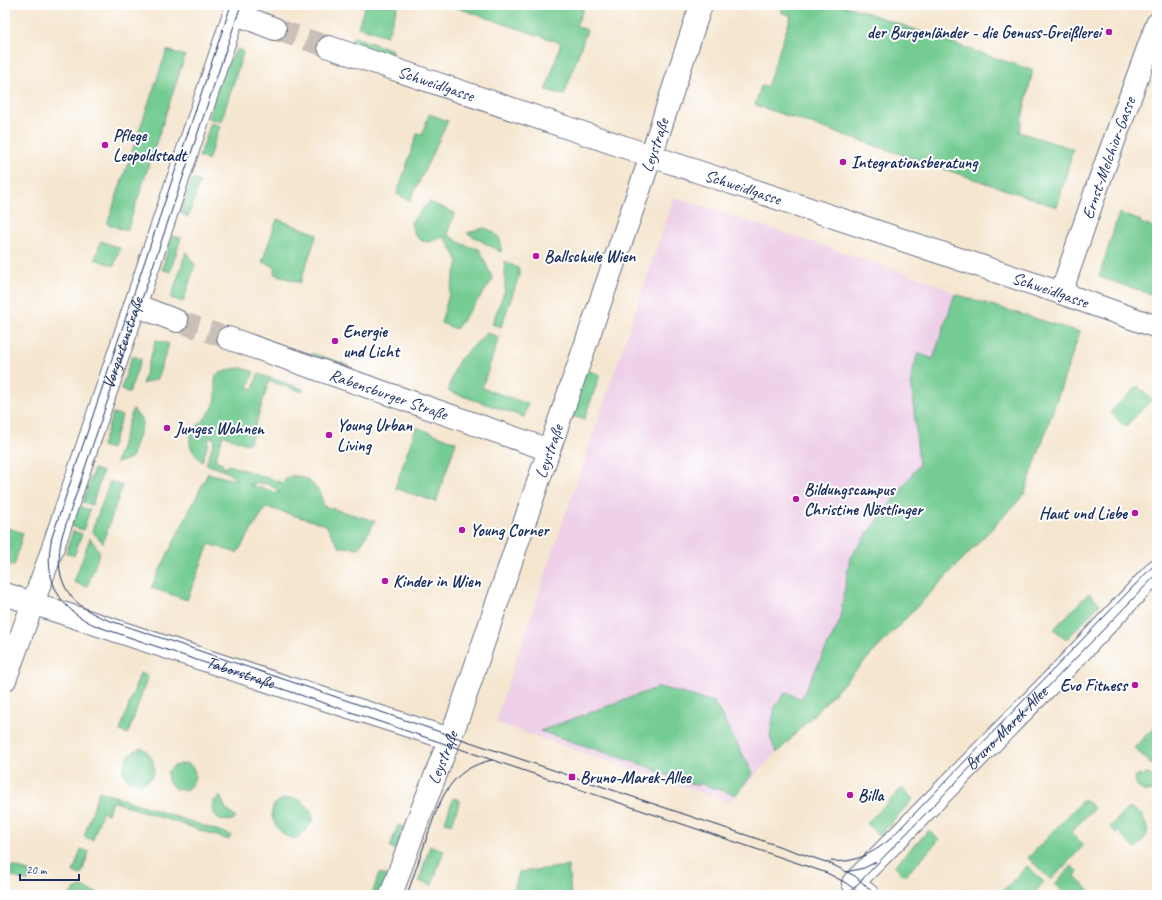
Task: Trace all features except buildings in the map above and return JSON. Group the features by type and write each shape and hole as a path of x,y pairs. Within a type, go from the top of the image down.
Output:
{"street":[{"name":"Leystraße","path":"391,895 416,825 459,715 651,156 701,5"},
{"path":"235,9 275,29"},
{"name":"Vorgartenstraße","path":"5,680 49,560 235,9"},
{"name":"Ernst-Melchior-Gasse","path":"1061,293 1100,179 1157,24"},
{"name":"Schweidlgasse","path":"329,47 1157,326"},
{"path":"135,305 177,321"},
{"name":"Rabensburger Straße","path":"228,338 549,450"},
{"name":"Bruno-Marek-Allee","path":"861,889 1057,676 1157,570"},
{"name":"Taborstraße","path":"5,594 283,686 450,739"}],"shaded area":[{"name":"Bildungscampus Christine Nöstlinger","path":"674,197 930,281 955,294 1080,332 1024,495 729,802 496,723 501,704"}],"green space":[{"path":"365,5 398,5 387,36 358,27"},
{"path":"449,5 585,5 576,26 587,30 564,95 546,90 561,43"},
{"path":"784,5 845,5 1032,70 1019,132 1073,149 1057,207 755,105 761,86 767,87 791,16 781,12"},
{"path":"353,37 393,50 391,60 349,46"},
{"path":"237,49 243,53 221,122 208,118 222,73"},
{"path":"167,50 185,56 127,231 107,224"},
{"path":"429,114 448,121 410,201 397,194 417,134 422,135"},
{"path":"211,123 220,126 208,160 199,157"},
{"path":"192,179 200,182 188,217 180,213"},
{"path":"429,202 455,213 447,234 462,244 479,249 493,280 456,329 441,323 458,262 448,242 442,237 426,242 418,238 412,229 411,222"},
{"path":"1119,213 1141,221 1140,223 1157,228 1157,296 1099,277"},
{"path":"277,219 317,234 300,283 274,274 276,267 262,262"},
{"path":"484,228 492,231 498,236 501,243 501,252 467,233"},
{"path":"172,236 181,238 170,272 162,269"},
{"path":"101,241 120,248 114,266 95,259"},
{"path":"186,252 195,265 183,302 171,298"},
{"path":"505,261 519,269 519,276 501,327 492,324 505,290"},
{"path":"955,294 1080,332 1024,495 777,753 770,736 775,706 786,692 801,699 839,623 850,557 919,465 911,377 918,353 933,359"},
{"path":"487,333 499,337 482,388 528,404 524,417 448,391 459,360"},
{"path":"156,340 169,344 157,379 142,384"},
{"path":"312,353 348,365 346,370 310,359"},
{"path":"132,356 141,359 129,393 121,389"},
{"path":"242,368 254,372 248,387 253,389 258,374 303,389 303,392 269,381 250,442 246,444 223,435 215,460 223,463 222,467 224,468 229,465 282,483 289,477 301,477 317,489 323,506 375,521 359,548 339,547 326,525 266,507 237,553 209,544 187,600 151,588 208,473 237,481 227,472 206,464 215,439 210,437 202,462 193,452 190,443 194,430 206,417 215,402 216,375 231,369","holes":["261,483 273,487 280,493 249,485"]},
{"path":"589,371 600,375 584,420 570,415 586,372"},
{"path":"1138,386 1152,400 1125,427 1110,412"},
{"path":"133,409 143,422 131,458 116,463"},
{"path":"113,413 122,416 111,449 102,446"},
{"path":"416,427 456,442 436,502 395,488"},
{"path":"94,469 103,472 92,505 83,502"},
{"path":"110,481 122,486 103,543 92,531"},
{"path":"76,505 90,510 83,530 71,526"},
{"path":"5,527 23,533 14,566 5,563"},
{"path":"73,531 82,534 74,556 66,553"},
{"path":"90,538 100,552 87,587 74,582"},
{"path":"1089,593 1100,604 1066,640 1054,629"},
{"path":"140,673 148,676 128,734 120,731"},
{"path":"659,687 714,702 753,773 736,795 698,783 698,786 655,771 655,769 540,731"},
{"path":"1157,724 1157,769 1134,748"},
{"path":"142,748 147,751 152,759 154,767 153,774 146,782 134,783 125,776 123,767 130,755"},
{"path":"186,763 190,765 195,772 194,781 189,788 185,790 175,789 168,781 167,772 174,766"},
{"path":"1140,774 1140,776 1148,774 1157,780 1157,791 1144,791 1139,788 1134,780 1134,777"},
{"path":"902,788 913,799 879,836 867,823"},
{"path":"99,791 231,835 229,840 112,801 108,814 102,812 93,840 84,837"},
{"path":"220,796 226,809 236,818 225,820 220,819 215,815 212,806 214,801"},
{"path":"293,798 304,803 310,809 313,817 311,824 296,838 286,836 280,831 273,818 272,811 275,805 281,800"},
{"path":"453,798 460,800 452,824 445,822"},
{"path":"1084,799 1094,808 1071,832 1084,845 1051,880 1028,858"},
{"path":"1131,808 1141,814 1147,830 1146,837 1135,849 1118,832 1116,833 1110,827 1127,809"},
{"path":"398,825 404,827 397,850 390,847"},
{"path":"929,830 939,840 905,876 894,866"},
{"path":"430,846 444,850 432,885 419,881"},
{"path":"81,849 89,852 81,875 73,872"},
{"path":"12,866 31,872 28,882 9,875"},
{"path":"568,866 571,895 519,895 513,893 519,872"},
{"path":"1027,866 1044,882 1032,895 999,895"},
{"path":"1072,866 1078,872 1075,876 1094,895 1066,895 1055,884"},
{"path":"379,873 388,876 381,895 372,895"},
{"path":"81,887 103,895 69,895 74,890"}],"tunnel":[{"path":"275,29 329,47"},
{"path":"177,321 228,338"}],"tram line":[{"path":"231,5 52,537 50,552 52,580 64,603 73,612 99,627 827,873 846,883 862,895"},
{"path":"241,5 62,536 59,564 61,576 71,597 91,613 105,619 829,863 855,876 876,895"},
{"path":"831,861 847,861 862,857 876,850 889,840 1157,562"},
{"path":"847,895 1157,574"},
{"path":"407,895 424,844 448,788 466,771 477,764 492,760"},
{"path":"846,872 864,868 876,862"}],"place":[{"name":"der Burgenländer - die Genuss-Greißlerei","path":"1109,32"},
{"name":"Pflege Leopoldstadt","path":"105,145"},
{"name":"Integrationsberatung","path":"843,162"},
{"name":"Ballschule Wien","path":"536,256"},
{"name":"Energie und Licht","path":"335,341"},
{"name":"Junges Wohnen","path":"167,428"},
{"name":"Young Urban Living","path":"329,435"},
{"name":"Bildungscampus Christine Nöstlinger","path":"796,499"},
{"name":"Haut und Liebe","path":"1135,513"},
{"name":"Young Corner","path":"462,530"},
{"name":"Kinder in Wien","path":"385,581"},
{"name":"Evo Fitness","path":"1135,685"},
{"name":"Bruno-Marek-Allee","path":"572,777"},
{"name":"Billa","path":"850,795"}]}
